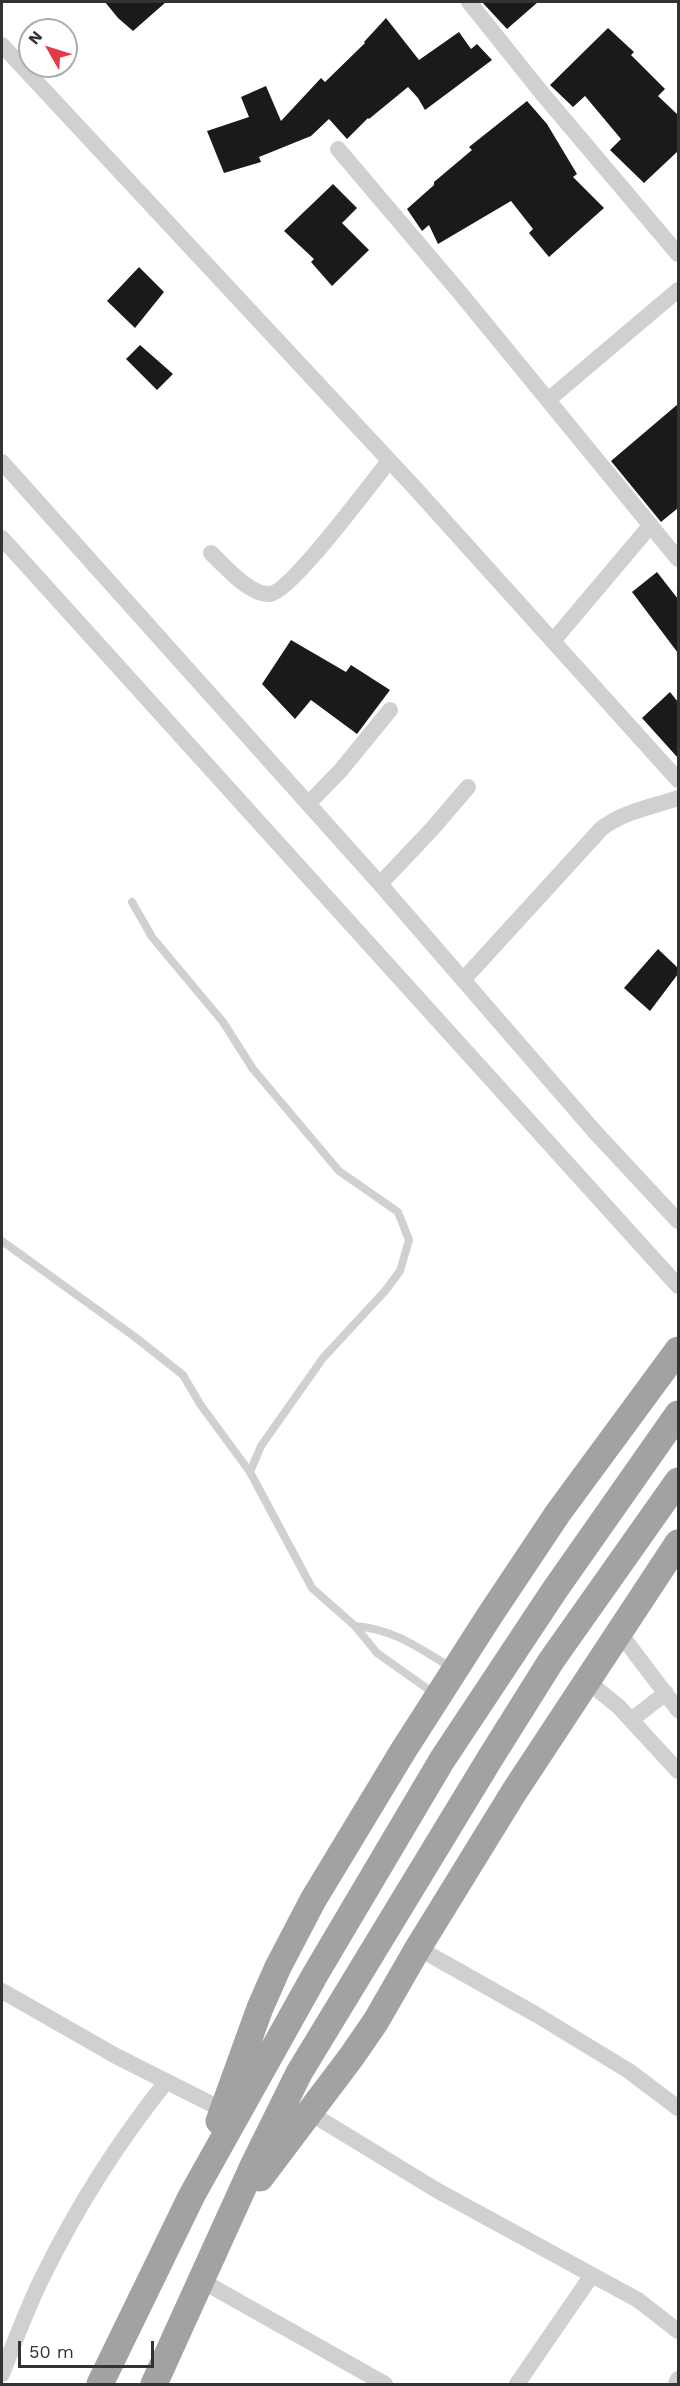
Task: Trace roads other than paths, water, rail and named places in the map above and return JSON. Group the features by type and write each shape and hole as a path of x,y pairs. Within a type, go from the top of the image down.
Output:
{"highway":[{"path":"192,2195 260,2008 278,1967 319,1890 438,1696 558,1513 678,1350"},
{"path":"100,2385 192,2195 316,1973 442,1760 554,1591 678,1414"},
{"path":"154,2385 252,2166 299,2073 551,1661 678,1481"},
{"path":"230,2217 310,2113 376,2021 418,1948 586,1680 678,1543"}],"street":[{"path":"469,2 541,92 678,254"},
{"path":"2,45 389,461 678,780"},
{"path":"338,149 678,559"},
{"path":"548,400 678,290"},
{"path":"211,553 242,582 256,591 270,594 283,588 389,461"},
{"path":"2,462 380,884 595,1132 678,1221"},
{"path":"553,641 650,526"},
{"path":"2,538 678,1286"},
{"path":"308,804 341,770 390,710"},
{"path":"380,884 468,787"},
{"path":"463,980 601,829 631,812 678,798"},
{"path":"619,1632 678,1710"},
{"path":"586,1680 631,1720 677,1766"},
{"path":"631,1720 666,1693"},
{"path":"418,1948 537,2015 629,2071 678,2108"},
{"path":"2,1991 116,2056 223,2110"},
{"path":"2,2374 42,2277 76,2214 138,2116 166,2082"},
{"path":"310,2113 438,2191 638,2300 678,2331"},
{"path":"517,2385 592,2275"},
{"path":"202,2280 385,2385"},
{"path":"676,2385 678,2379"}],"lane":[{"path":"132,902 152,937 223,1022 253,1069 339,1171 398,1212 409,1240 399,1271 384,1291 323,1358 261,1446 250,1472"},
{"path":"2,1240 183,1375 200,1404 250,1472 312,1588 355,1626 377,1653 438,1696"},
{"path":"355,1626 378,1629 400,1636 455,1670"}]}
